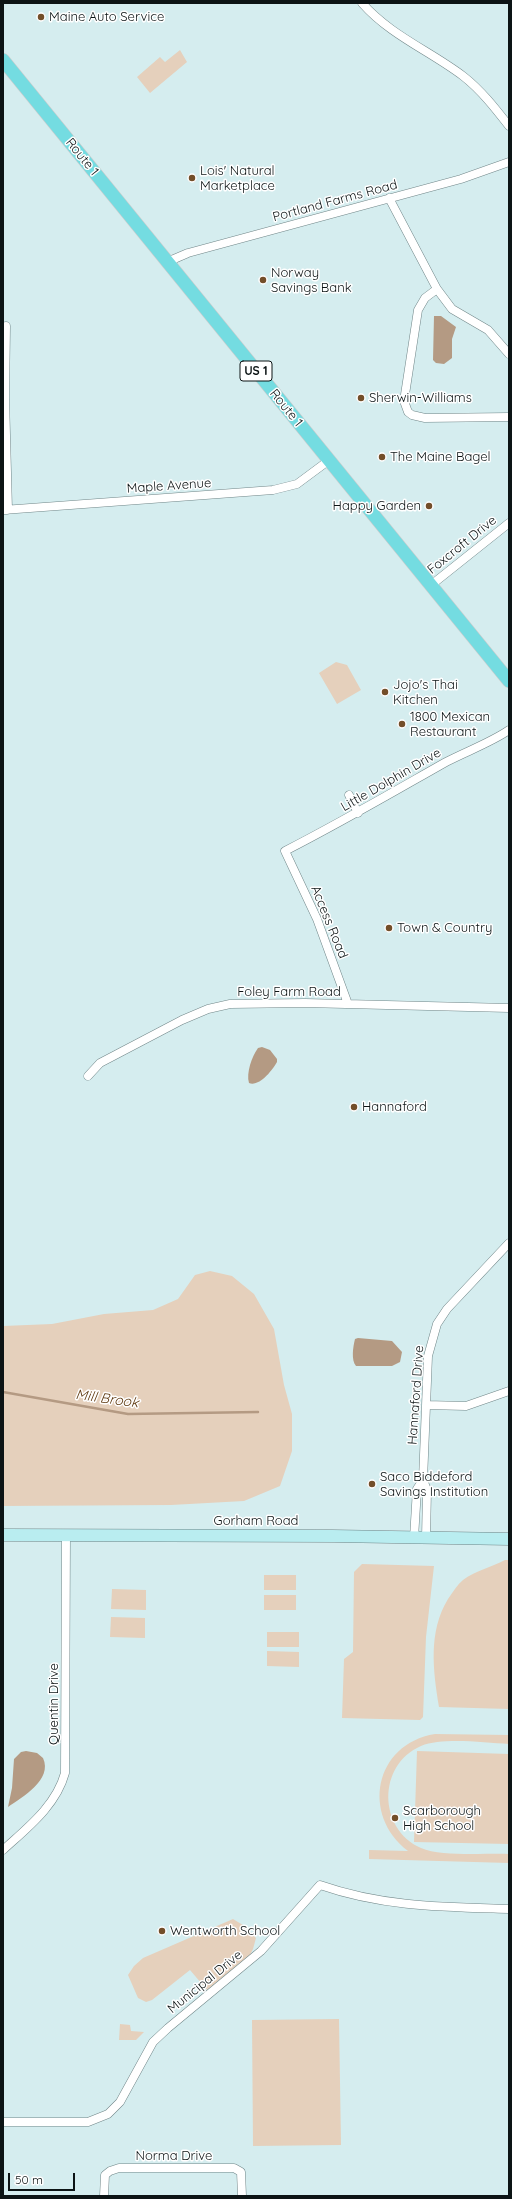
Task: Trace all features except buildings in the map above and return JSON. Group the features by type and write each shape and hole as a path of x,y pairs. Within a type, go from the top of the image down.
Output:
{"main road":[{"name":"Route 1","path":"3,60 509,682"},
{"name":"Gorham Road","path":"3,1535 66,1534 509,1539"}],"street":[{"path":"362,3 397,34 464,77 489,101 509,126"},
{"name":"Portland Farms Road","path":"167,262 188,253 460,179 509,162"},
{"path":"389,198 437,289 452,309 488,330 509,354"},
{"path":"437,289 422,302 417,314 404,397 406,409 412,415 425,418 509,417"},
{"path":"5,510 6,326"},
{"name":"Maple Avenue","path":"5,510 273,490 297,484 328,461"},
{"name":"Foxcroft Drive","path":"430,586 509,523"},
{"name":"Little Dolphin Drive","path":"285,851 358,813 463,753 495,739 509,730"},
{"path":"349,795 358,813"},
{"name":"Access Road","path":"285,851 317,919 348,1004"},
{"name":"Foley Farm Road","path":"88,1076 100,1063 182,1020 214,1007 240,1003 509,1008"},
{"name":"Hannaford Drive","path":"420,1538 427,1490 423,1480 428,1356 436,1324 447,1309 509,1243"},
{"path":"426,1405 466,1406 509,1392"},
{"name":"Hannaford Drive","path":"420,1538 417,1489 423,1480"},
{"name":"Quentin Drive","path":"3,1850 46,1809 60,1788 65,1773 66,1534"},
{"name":"Municipal Drive","path":"3,2122 88,2122 108,2114 120,2102 153,2042 261,1951 320,1885 350,1894 401,1904 509,1909"},
{"name":"Norma Drive","path":"104,2196 104,2182 108,2173 119,2168 230,2168 240,2170 242,2196"}],"shaded area":[{"path":"180,50 187,62 150,93 137,77 160,57 165,62"},
{"path":"434,316 441,316 456,327 452,339 452,358 444,364 436,363 433,360"},
{"path":"336,662 347,665 361,690 337,704 319,673"},
{"path":"262,1047 270,1050 277,1059 277,1062 269,1074 257,1083 249,1083 248,1074 252,1060 258,1048"},
{"path":"210,1271 232,1276 254,1294 274,1329 284,1385 292,1414 292,1451 280,1486 244,1501 171,1505 3,1506 3,1326 52,1324 104,1314 153,1310 178,1299 195,1275"},
{"path":"355,1339 392,1341 402,1352 400,1362 392,1366 356,1366 353,1360 353,1349"},
{"path":"505,1560 509,1560 509,1709 439,1707 435,1679 434,1652 437,1625 442,1612 448,1599 463,1580"},
{"path":"362,1564 434,1566 426,1637 423,1717 420,1720 342,1718 344,1659 353,1652 354,1572"},
{"path":"264,1575 296,1575 296,1590 264,1590"},
{"path":"112,1589 146,1590 146,1610 111,1609"},
{"path":"264,1595 296,1595 296,1610 264,1610"},
{"path":"111,1617 145,1618 145,1638 110,1637"},
{"path":"267,1632 299,1632 299,1647 267,1647"},
{"path":"267,1651 299,1652 299,1667 267,1666"},
{"path":"435,1734 509,1735 509,1744 464,1741 430,1743 421,1746 407,1755 396,1767 390,1782 388,1797 391,1812 397,1827 407,1839 421,1848 430,1851 452,1854 509,1854 509,1863 369,1859 369,1850 408,1851 393,1836 384,1819 380,1801 381,1783 387,1766 398,1751 414,1740"},
{"path":"26,1751 37,1753 43,1758 45,1766 44,1774 40,1781 28,1793 8,1807 12,1788 14,1759 21,1752"},
{"path":"417,1751 509,1754 509,1844 414,1842"},
{"path":"233,1919 243,1925 256,1938 250,1955 207,1990 190,1970 152,2000 146,2002 138,1998 128,1975 134,1966 143,1958"},
{"path":"339,2019 341,2145 253,2146 252,2020"},
{"path":"120,2024 130,2025 131,2031 144,2032 136,2040 119,2040"}],"waterway":[{"name":"Mill Brook","path":"3,1392 128,1414 258,1412"}],"place":[{"name":"Maine Auto Service","path":"41,17"},
{"name":"Lois' Natural Marketplace","path":"192,178"},
{"name":"Norway Savings Bank","path":"263,280"},
{"name":"Sherwin-Williams","path":"361,398"},
{"name":"The Maine Bagel","path":"382,457"},
{"name":"Happy Garden","path":"429,506"},
{"name":"Jojo's Thai Kitchen","path":"385,692"},
{"name":"1800 Mexican Restaurant","path":"402,724"},
{"name":"Town & Country","path":"389,928"},
{"name":"Hannaford","path":"354,1107"},
{"name":"Saco Biddeford Savings Institution","path":"372,1484"},
{"name":"Scarborough High School","path":"395,1818"},
{"name":"Wentworth School","path":"162,1931"}]}
